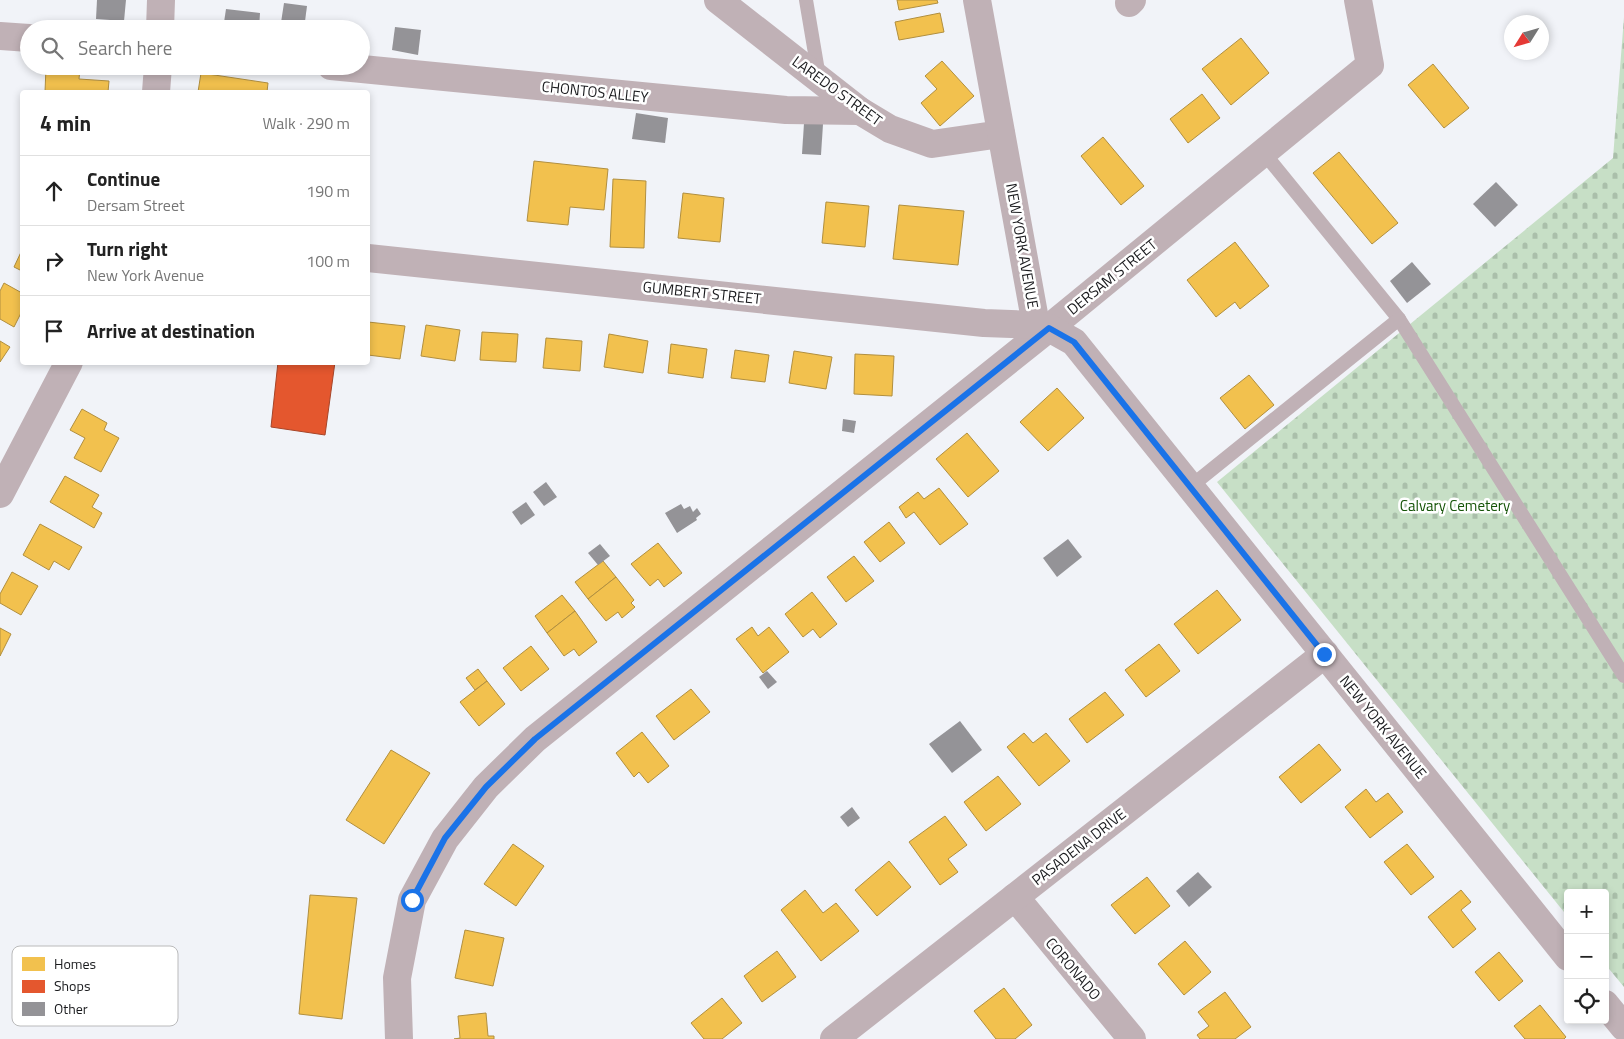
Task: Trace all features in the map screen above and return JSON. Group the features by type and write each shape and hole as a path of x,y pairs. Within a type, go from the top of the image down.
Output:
{"street":[{"path":"160,20 161,0"},
{"name":"LAREDO STREET","path":"718,0 860,111 890,129 932,144 1001,134"},
{"name":"NEW YORK AVENUE","path":"977,0 1001,134 1042,327 1074,342 1564,952"},
{"name":"DERSAM STREET","path":"399,1039 397,978 412,900 445,838 486,787 535,739 1042,327 1264,153 1370,65 1358,0"},
{"path":"0,36 20,37"},
{"name":"CHONTOS ALLEY","path":"370,70 786,110 860,111"},
{"path":"156,90 157,75"},
{"name":"GUMBERT STREET","path":"370,258 984,323 1042,327"},
{"path":"0,494 67,365"},
{"name":"PASADENA DRIVE","path":"834,1039 1324,654"},
{"name":"CORONADO","path":"1016,897 1132,1039"},
{"path":"1609,1009 1624,1027"}],"lane":[{"path":"806,0 820,80"},
{"path":"1264,153 1399,319 1624,676"},
{"path":"1190,487 1399,319"}],"green space":[{"name":"Calvary Cemetery","path":"1624,17 1624,987 1609,969 1609,889 1564,889 1564,912 1217,482 1613,158"}],"building: Homes":[{"path":"897,0 937,0 938,3 899,10"},
{"path":"940,13 944,32 899,40 895,22"},
{"path":"1241,38 1269,73 1231,105 1202,69"},
{"path":"942,61 974,96 940,126 921,103 937,89 925,76"},
{"path":"1433,64 1469,108 1444,128 1408,85"},
{"path":"46,75 79,75 79,79 109,81 108,90 45,90"},
{"path":"201,75 214,75 268,83 267,90 198,90"},
{"path":"1202,94 1220,118 1188,143 1170,119"},
{"path":"1103,137 1144,186 1121,205 1081,156"},
{"path":"1339,152 1398,223 1372,244 1313,173"},
{"path":"534,161 608,169 604,210 570,207 568,225 527,221"},
{"path":"613,179 646,181 644,248 610,247"},
{"path":"683,193 724,198 720,242 678,238"},
{"path":"826,202 869,206 865,247 822,243"},
{"path":"899,205 964,211 958,265 893,259"},
{"path":"1235,242 1269,286 1240,309 1235,302 1216,317 1187,280"},
{"path":"20,254 20,270 14,267"},
{"path":"4,283 20,292 20,315 14,327 0,319 0,291"},
{"path":"370,322 405,326 400,359 370,355"},
{"path":"426,325 460,330 455,361 421,356"},
{"path":"482,332 518,334 516,362 480,360"},
{"path":"609,334 648,341 643,373 604,367"},
{"path":"546,338 582,341 580,371 543,368"},
{"path":"0,341 10,347 0,362"},
{"path":"671,344 707,349 703,378 668,373"},
{"path":"735,350 769,355 765,382 731,378"},
{"path":"794,351 832,357 826,389 789,383"},
{"path":"855,354 894,356 892,396 854,394"},
{"path":"1249,375 1274,405 1245,429 1220,398"},
{"path":"1057,388 1084,418 1048,451 1020,422"},
{"path":"82,409 107,423 104,430 119,438 101,472 74,458 85,438 70,430"},
{"path":"967,433 999,471 968,497 936,459"},
{"path":"65,476 99,495 92,507 102,513 94,528 50,502"},
{"path":"939,488 968,524 940,545 914,512 906,518 899,507 918,492 924,499"},
{"path":"889,522 905,543 880,562 864,542"},
{"path":"40,524 82,547 69,570 54,561 49,570 23,555"},
{"path":"658,543 682,573 664,587 658,579 650,586 631,564"},
{"path":"854,556 874,581 846,602 827,577"},
{"path":"603,561 616,577 588,599 575,582"},
{"path":"12,572 38,586 21,615 0,603 0,594"},
{"path":"616,577 634,600 631,603 635,607 622,618 618,612 606,621 588,599"},
{"path":"1217,590 1241,620 1198,654 1174,624"},
{"path":"812,592 837,624 820,638 813,629 803,637 785,614"},
{"path":"562,595 575,611 547,633 535,616"},
{"path":"575,611 597,642 579,656 574,649 564,656 547,633"},
{"path":"752,627 758,636 769,627 789,652 763,673 736,639"},
{"path":"0,628 11,634 0,656"},
{"path":"1159,644 1180,671 1146,697 1125,670"},
{"path":"531,646 549,669 521,691 503,668"},
{"path":"478,669 487,681 475,690 466,678"},
{"path":"487,681 505,704 479,726 460,702"},
{"path":"691,689 710,712 674,740 656,716"},
{"path":"1105,692 1124,715 1087,743 1069,719"},
{"path":"642,732 669,766 648,783 639,772 634,777 616,753"},
{"path":"1024,733 1033,743 1046,733 1070,761 1039,786 1007,747"},
{"path":"1319,744 1341,770 1301,803 1279,777"},
{"path":"391,750 430,773 384,844 346,820"},
{"path":"998,776 1021,804 986,831 964,802"},
{"path":"1366,789 1376,802 1388,793 1403,812 1370,838 1345,807"},
{"path":"945,816 967,845 948,859 958,872 940,885 909,842"},
{"path":"513,844 544,866 516,906 484,884"},
{"path":"1407,844 1434,877 1411,895 1384,862"},
{"path":"889,861 911,887 877,916 855,890"},
{"path":"1147,877 1170,906 1135,934 1111,905"},
{"path":"805,890 823,913 836,903 859,931 821,961 781,910"},
{"path":"1461,890 1471,902 1461,910 1476,929 1453,948 1428,917"},
{"path":"310,895 357,898 342,1019 299,1014"},
{"path":"465,930 504,938 493,986 455,978"},
{"path":"1185,941 1211,972 1184,995 1158,964"},
{"path":"777,951 796,977 762,1002 744,976"},
{"path":"1499,952 1523,981 1499,1001 1475,972"},
{"path":"1004,988 1032,1025 1015,1039 996,1039 974,1011"},
{"path":"1225,992 1251,1027 1235,1039 1200,1039 1197,1035 1209,1026 1198,1012"},
{"path":"722,998 742,1023 722,1039 704,1039 691,1023"},
{"path":"1540,1005 1566,1037 1564,1039 1525,1039 1514,1026"},
{"path":"486,1013 488,1036 494,1036 494,1039 454,1039 460,1038 458,1016"}],"building: Shops":[{"path":"278,365 335,365 325,435 271,427"}],"building: Other":[{"path":"97,0 126,0 124,20 96,19"},
{"path":"284,3 307,6 305,20 281,20"},
{"path":"226,9 260,13 260,20 224,20"},
{"path":"395,27 421,30 418,55 392,50"},
{"path":"636,113 668,118 665,143 632,139"},
{"path":"804,123 823,124 821,155 802,154"},
{"path":"1496,182 1518,205 1495,227 1473,204"},
{"path":"1412,262 1431,284 1407,303 1390,281"},
{"path":"843,419 856,421 854,433 842,431"},
{"path":"546,482 557,497 544,506 533,492"},
{"path":"526,502 535,515 521,525 512,512"},
{"path":"681,504 684,509 690,506 693,512 697,508 701,514 696,518 697,520 677,533 665,513"},
{"path":"1068,539 1082,557 1057,577 1043,558"},
{"path":"600,544 610,556 598,565 588,553"},
{"path":"767,671 777,682 768,689 759,677"},
{"path":"960,721 982,750 952,773 929,744"},
{"path":"852,807 860,818 848,827 840,817"},
{"path":"1198,872 1212,887 1189,907 1176,891"}],"route":[{"path":"412,900 445,838 486,787 535,739 1049,328 1074,342 1324,654"}]}
